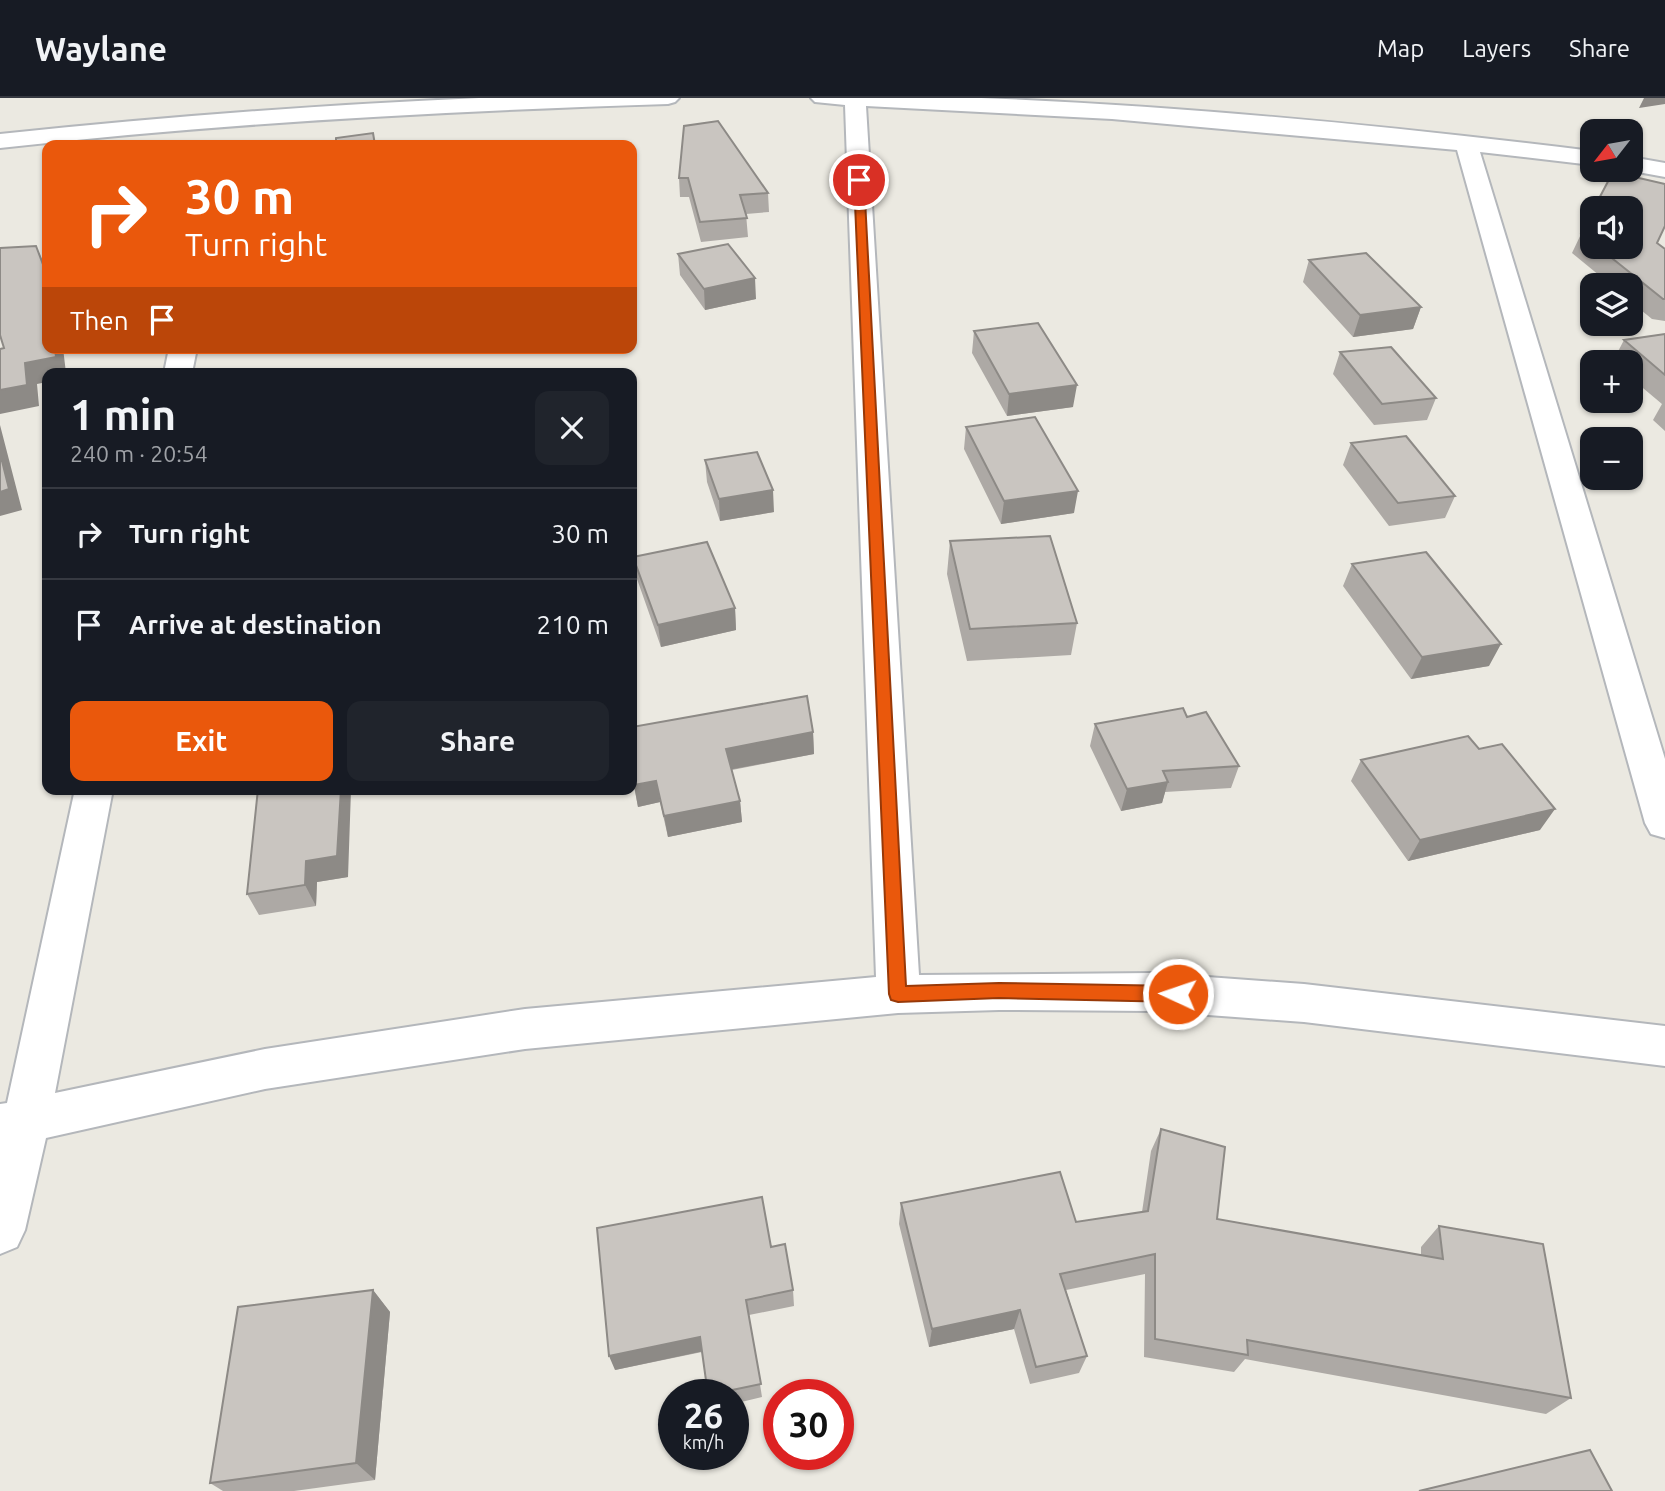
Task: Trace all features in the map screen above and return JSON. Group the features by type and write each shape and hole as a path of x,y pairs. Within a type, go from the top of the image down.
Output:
{"street":[{"path":"0,141 139,125 439,104 668,98"},
{"path":"822,98 993,105 1234,122 1580,157"},
{"path":"855,99 898,994"},
{"path":"226,140 230,119"},
{"path":"1466,144 1665,823"},
{"path":"1643,166 1665,170"},
{"path":"0,1230 14,1123 93,795"},
{"path":"14,1123 265,1069 525,1029 898,994 999,991 1167,993 1304,1003 1665,1046"}],"building":[{"path":"718,121 768,193 740,195 747,218 700,222 688,178 679,178 684,126"},
{"path":"373,133 374,140 336,140"},
{"path":"1643,179 1665,184 1665,226 1657,243 1665,249 1665,299 1643,283 1643,273 1630,273 1613,259 1643,259 1643,196 1600,196 1608,182 1643,182"},
{"path":"728,244 755,278 704,289 678,254"},
{"path":"36,246 42,262 42,354 56,354 56,357 25,363 27,385 0,390 0,349 4,348 0,335 0,248"},
{"path":"1366,253 1421,307 1360,315 1309,260"},
{"path":"1038,323 1077,385 1009,394 974,331"},
{"path":"1665,334 1665,375 1643,356 1643,350 1636,350 1624,340"},
{"path":"1391,347 1436,398 1382,404 1340,352"},
{"path":"1035,417 1078,491 1004,501 966,427"},
{"path":"1406,436 1455,496 1398,503 1351,443"},
{"path":"757,452 773,490 719,499 705,460"},
{"path":"0,453 9,489 0,492"},
{"path":"1050,536 1077,623 970,629 950,541"},
{"path":"707,542 735,608 658,625 637,568 637,556"},
{"path":"1426,552 1501,644 1422,657 1352,564"},
{"path":"807,696 813,732 726,749 740,801 664,816 656,781 637,784 637,726"},
{"path":"1183,708 1187,717 1206,712 1239,766 1163,771 1168,782 1127,789 1095,724"},
{"path":"1468,736 1479,749 1502,744 1555,809 1420,840 1361,760"},
{"path":"257,795 341,795 337,856 306,861 305,885 247,894"},
{"path":"1161,1129 1225,1147 1217,1219 1443,1259 1439,1226 1543,1244 1571,1398 1247,1340 1248,1355 1155,1339 1155,1254 1060,1274 1087,1356 1036,1367 1020,1310 932,1329 901,1203 1060,1172 1076,1222 1148,1211"},
{"path":"762,1197 771,1247 785,1244 793,1290 746,1300 761,1384 749,1386 749,1379 706,1379 700,1337 609,1356 597,1228"},
{"path":"373,1290 356,1463 210,1483 238,1307"},
{"path":"1590,1450 1612,1491 1419,1491"}],"route":[{"path":"859,180 898,994 999,991 1178,994"}]}
